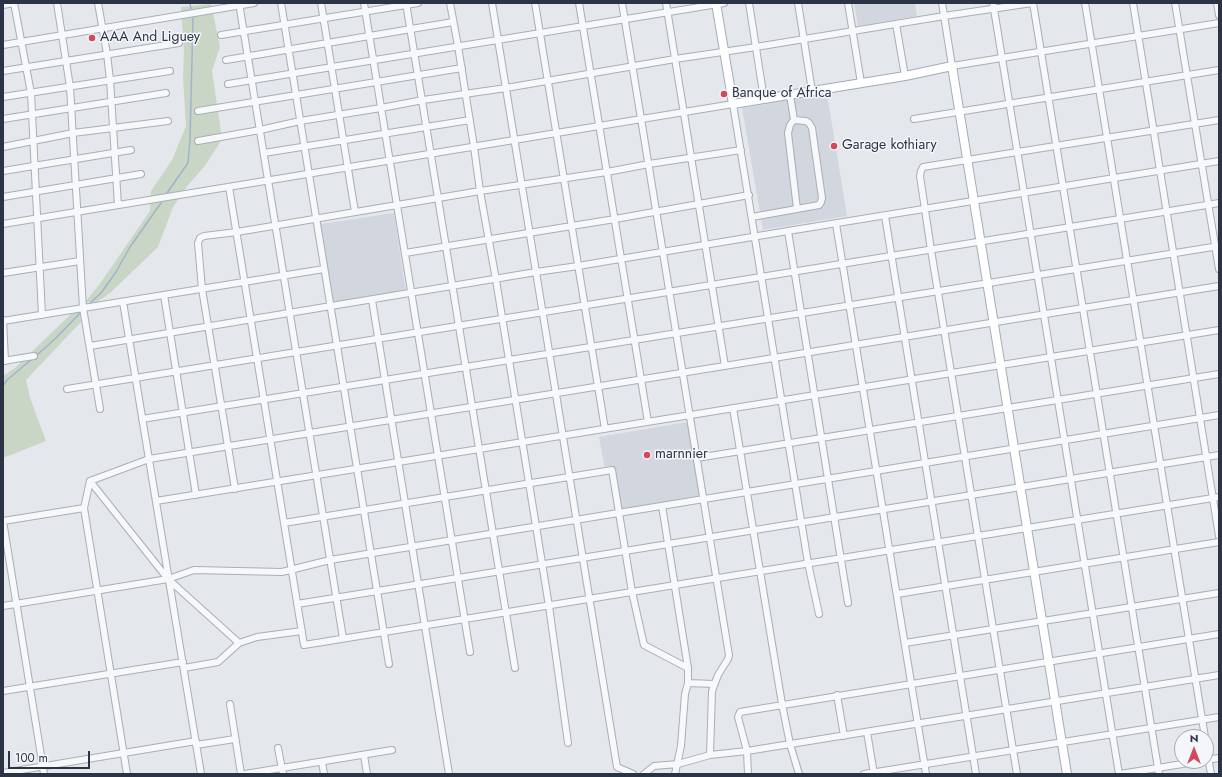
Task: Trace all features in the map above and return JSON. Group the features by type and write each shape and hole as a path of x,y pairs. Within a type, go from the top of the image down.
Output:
{"main road":[{"path":"719,4 724,51 733,104 861,84 952,66 1067,774"}],"street":[{"path":"3,5 14,3 31,93 42,315"},
{"path":"57,3 70,87 83,308 100,409"},
{"path":"98,3 110,80 118,205"},
{"path":"3,45 240,4 254,3"},
{"path":"281,3 389,664"},
{"path":"321,3 355,212"},
{"path":"364,3 470,652"},
{"path":"221,35 418,3"},
{"path":"450,3 462,68 480,191 510,361 549,606 568,743"},
{"path":"492,3 617,767 633,774"},
{"path":"536,3 605,429"},
{"path":"579,3 648,422"},
{"path":"622,3 729,655 714,684 711,698 710,756"},
{"path":"666,3 691,158 700,203 725,366"},
{"path":"749,3 764,99"},
{"path":"798,3 812,91"},
{"path":"848,3 861,84"},
{"path":"942,3 952,66 1219,23"},
{"path":"198,141 300,121 591,74 675,58 756,47 944,16 994,6 1033,3 1159,771"},
{"path":"1085,3 1204,729"},
{"path":"1133,3 1206,458 1216,498 1219,536"},
{"path":"1176,3 1208,205 1217,246 1219,269"},
{"path":"1217,3 1219,15"},
{"path":"240,4 343,638"},
{"path":"407,4 515,668"},
{"path":"228,84 719,4"},
{"path":"994,6 1120,774 1159,771 1174,767"},
{"path":"226,60 453,22"},
{"path":"896,24 905,76"},
{"path":"3,71 179,43"},
{"path":"198,111 462,68"},
{"path":"3,98 170,70"},
{"path":"914,119 1219,70"},
{"path":"3,119 166,93"},
{"path":"790,95 794,120 790,125 788,133 797,209"},
{"path":"3,224 733,104 808,563 819,614"},
{"path":"264,153 470,120"},
{"path":"752,217 820,205 822,198 812,128 810,123 806,121 794,120"},
{"path":"1017,774 931,250 920,176 922,168 1219,120"},
{"path":"3,147 73,133 168,121"},
{"path":"3,172 131,150"},
{"path":"235,489 202,289 198,243 200,238 204,236 397,206 480,191 522,186 741,150"},
{"path":"90,346 1219,161"},
{"path":"3,196 141,174"},
{"path":"229,187 304,645 1216,498"},
{"path":"405,253 615,219 749,195"},
{"path":"67,389 1219,203"},
{"path":"885,216 976,774"},
{"path":"836,224 926,774"},
{"path":"788,231 848,603"},
{"path":"142,419 510,361 591,346 1217,246"},
{"path":"3,273 80,261"},
{"path":"34,356 4,361 3,321 324,269"},
{"path":"90,482 149,459 1219,286"},
{"path":"164,295 196,495"},
{"path":"372,300 449,774"},
{"path":"123,302 201,774"},
{"path":"156,502 1219,330"},
{"path":"697,458 1219,374"},
{"path":"733,408 782,704 790,744 799,774"},
{"path":"3,606 168,579 194,570 282,572 330,560 1219,415"},
{"path":"297,604 1219,455"},
{"path":"284,523 612,470 632,592 644,645 688,668"},
{"path":"90,482 84,508 127,774"},
{"path":"90,482 168,579 239,643"},
{"path":"662,506 688,668 688,683 685,694 683,729 678,764 675,774"},
{"path":"44,774 3,521 84,508"},
{"path":"897,594 1219,542"},
{"path":"905,643 1219,593"},
{"path":"3,691 111,674 218,662 239,643 256,637 302,630"},
{"path":"748,774 747,751 738,717 740,712 1219,634"},
{"path":"644,774 654,766 678,764 710,756 844,736 1219,675"},
{"path":"688,683 714,684"},
{"path":"837,695 844,736"},
{"path":"230,704 241,774"},
{"path":"864,774 1219,717"},
{"path":"867,732 873,773"},
{"path":"3,774 124,753 235,739"},
{"path":"278,748 282,771"},
{"path":"245,774 282,771 322,762 392,750"},
{"path":"364,755 367,774"},
{"path":"322,762 324,774"}],"shaded area":[{"path":"854,3 915,3 917,16 858,26"},
{"path":"827,94 847,216 763,230 742,108"},
{"path":"394,213 406,293 333,304 321,224"},
{"name":"marnnier","path":"687,422 700,498 621,512 614,473 606,474 599,437"}],"green space":[{"path":"211,4 220,47 212,71 222,139 205,166 188,185 173,207 158,247 110,293 97,302 85,302 99,285 150,211 151,191 172,160 186,126 181,7"},
{"path":"79,309 81,322 26,380 30,398 46,441 3,458 3,376 15,368 72,313"}],"waterway":[{"path":"190,3 191,9"},
{"path":"167,193 188,163 190,140 193,18"},
{"path":"88,305 101,293 116,272 130,247 161,203"},
{"path":"37,355 81,312"},
{"path":"3,386 7,380 32,359"}],"place":[{"name":"AAA And Liguey","path":"92,38"},
{"name":"Banque of Africa","path":"724,94"},
{"name":"Garage kothiary","path":"834,146"},
{"name":"marnnier","path":"647,455"}]}
